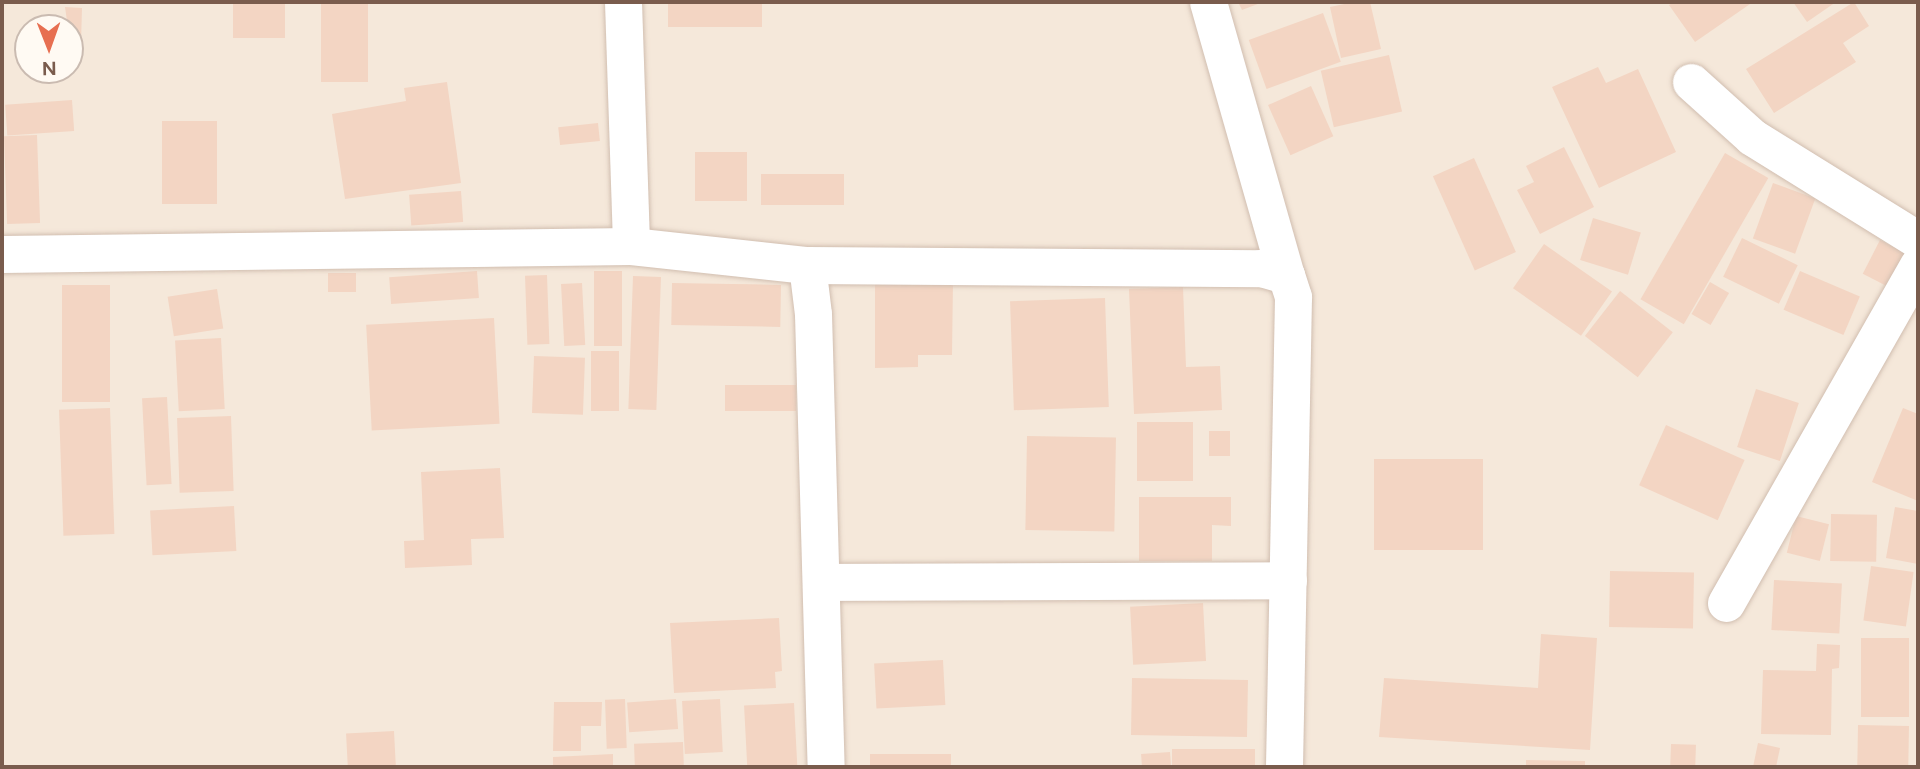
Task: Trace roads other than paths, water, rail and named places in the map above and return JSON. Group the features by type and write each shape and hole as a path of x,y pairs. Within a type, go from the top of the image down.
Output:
{"street":[{"path":"623,2 631,246"},
{"path":"1208,2 1293,297 1284,767"},
{"path":"1690,82 1752,138 1918,240"},
{"path":"2,254 631,246 807,265 1261,268 1286,275"},
{"path":"807,265 813,314 826,767"},
{"path":"1726,603 1918,265"},
{"path":"822,582 1288,580"}]}
